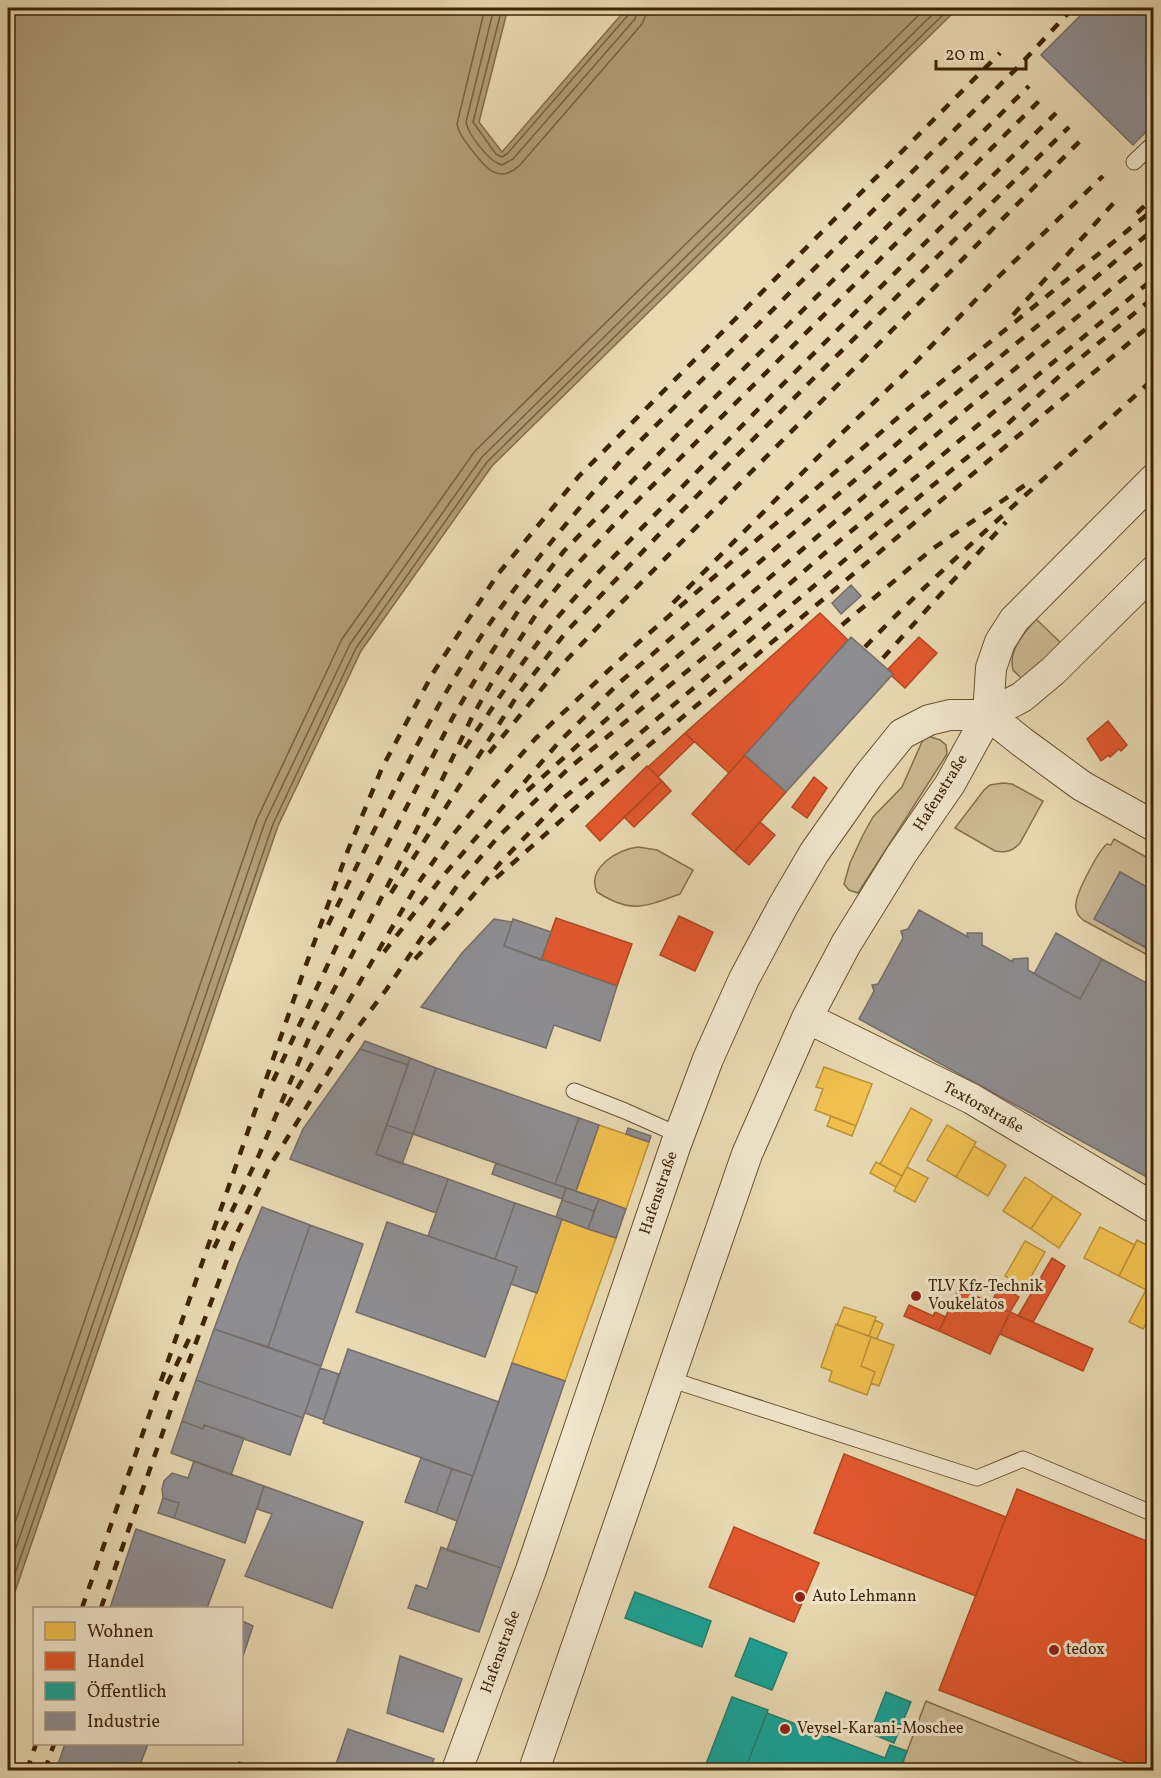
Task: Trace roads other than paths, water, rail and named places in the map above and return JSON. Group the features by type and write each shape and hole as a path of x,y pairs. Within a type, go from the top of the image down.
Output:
{"street":[{"name":"Hafenstraße","path":"534,1770 747,1154 807,1018 846,944 901,855 950,784 988,715 991,668 1000,642 1014,620 1154,479"},
{"name":"Hafenstraße","path":"457,1770 531,1570 679,1135 708,1059 744,979 783,906 814,853 868,776 902,734 929,720 950,715 988,715 1022,697 1053,671 1154,571"},
{"path":"988,715 1082,786 1154,826"},
{"name":"Textorstraße","path":"807,1018 972,1100 1154,1208"}],"lane":[{"path":"1134,162 1154,142"},
{"path":"574,1091 679,1135"},
{"path":"669,1379 977,1478 1023,1460 1154,1514"}],"water":[{"path":"8,8 508,8 479,122 502,152 627,8 958,8 492,466 361,651 278,826 8,1612"}],"railway":[{"path":"328,925 401,776 448,689 488,626 555,537 628,453 1017,68 1073,8"},
{"path":"82,1607 348,850 382,768 433,673 498,574 579,476 1000,53"},
{"path":"273,1081 354,909 453,717 522,605 564,551 686,426 1029,86"},
{"path":"214,1248 259,1155 309,1038 438,788 473,715 541,607 568,574 625,513 1041,99"},
{"path":"465,748 524,661 556,619 587,584 777,390 1056,113"},
{"path":"391,893 517,696 566,632 810,382 1069,127"},
{"path":"489,753 558,669 611,613 1082,139"},
{"path":"673,603 910,368 992,283 1103,176"},
{"path":"1013,315 1119,197"},
{"path":"1137,213 1154,197"},
{"path":"287,1106 417,885 447,842 536,738 639,642 909,408 1154,209"},
{"path":"384,952 443,876 559,742 619,683 935,411 1154,229"},
{"path":"527,791 650,680 950,423 1154,253"},
{"path":"101,1607 171,1409 237,1233 271,1164 349,1039 386,990 461,880 498,837 568,769 725,640 825,553 1154,278"},
{"path":"415,959 501,862 559,802 1001,430 1065,371 1154,297"},
{"path":"496,878 592,793 1154,322"},
{"path":"865,647 971,544 1154,378"},
{"path":"842,625 931,550 1028,483"},
{"path":"883,658 1006,522"},
{"path":"167,1384 191,1335"},
{"path":"27,1770 36,1745"},
{"path":"45,1770 54,1745"}],"place":[{"name":"TLV Kfz-Technik Voukelatos","path":"916,1296"},
{"name":"Auto Lehmann","path":"800,1597"},
{"name":"tedox","path":"1054,1650"},
{"name":"Veysel-Karani-Moschee","path":"785,1729"}]}
